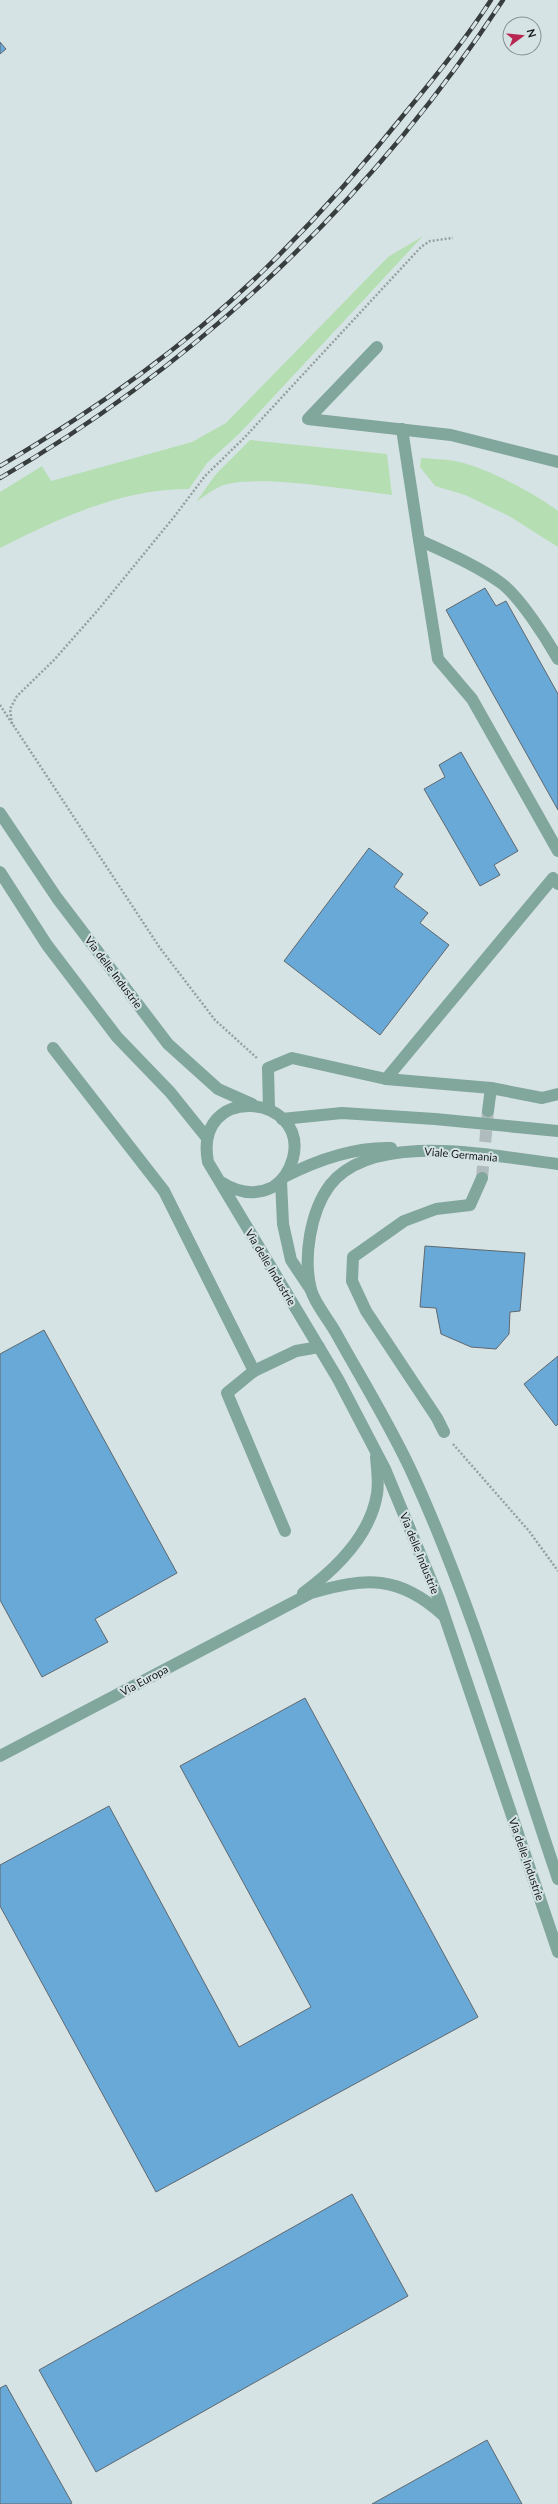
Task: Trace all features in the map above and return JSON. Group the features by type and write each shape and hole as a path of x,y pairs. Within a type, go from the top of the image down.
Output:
{"street":[{"path":"377,347 308,419 451,435 558,462"},
{"path":"402,429 438,659 472,699 558,851"},
{"path":"419,540 472,566 502,584 540,629 558,659"},
{"name":"Via delle Industrie","path":"0,813 57,898 168,1044 218,1089 253,1104"},
{"path":"0,872 47,945 118,1037 170,1092 207,1138"},
{"path":"386,1079 555,881"},
{"path":"53,1048 164,1191 254,1371"},
{"path":"269,1109 268,1068 292,1058 386,1079 490,1088 542,1098 558,1094"},
{"path":"488,1111 490,1088"},
{"path":"312,1291 291,1260 283,1224 282,1179 290,1167 293,1142 290,1129 282,1119 269,1109 253,1104 241,1105 229,1110 219,1117 207,1138 208,1162 221,1182 233,1190 246,1193 260,1192 282,1179 307,1165 337,1155 373,1147 420,1150"},
{"path":"282,1119 342,1113 435,1119 558,1131"},
{"name":"Viale Germania","path":"331,1324 312,1291 308,1248 314,1216 330,1186 348,1168 378,1155 420,1150 558,1164"},
{"path":"444,1432 366,1311 352,1281 353,1257 404,1222 436,1209 470,1205 482,1178"},
{"name":"Via delle Industrie","path":"221,1182 319,1347 376,1452 412,1530 444,1616 558,1952"},
{"name":"Via delle Industrie","path":"331,1324 412,1473 444,1543 466,1603 558,1878"},
{"path":"285,1531 227,1393 254,1371 296,1351 319,1347"},
{"name":"Via Europa","path":"288,1604 332,1569 348,1552 367,1525 377,1494 376,1452"},
{"name":"Via Europa","path":"0,1756 288,1604 335,1586 375,1582 392,1583 417,1594 444,1616"}],"path":[{"path":"12,724 10,709 17,696 54,660 94,616 174,518 205,476 250,431 421,247 434,240 453,238"},
{"path":"0,705 160,948 187,985 237,1042 268,1068"},
{"path":"444,1432 529,1531 558,1571"}],"green space":[{"path":"423,236 239,434 207,463 189,489 164,490 139,494 92,507 45,526 0,548 0,492 42,466 51,481 192,442 226,423 388,257"},
{"path":"250,440 387,454 392,495 303,484 254,481 234,483 219,487 196,502 216,474"},
{"path":"421,458 455,461 480,468 536,496 558,511 558,547 509,516 465,495 435,486 420,467"}],"building":[{"path":"0,42 6,49 0,54"},
{"path":"485,588 496,606 506,601 558,694 558,810 446,610"},
{"path":"461,752 518,851 494,865 500,875 480,886 424,789 445,777 439,765"},
{"path":"369,848 403,874 394,887 428,913 420,923 449,945 380,1035 284,961"},
{"path":"425,1246 525,1253 520,1311 510,1312 509,1334 496,1349 471,1347 441,1334 436,1308 420,1307"},
{"path":"44,1330 177,1573 95,1619 108,1642 42,1677 0,1600 0,1354"},
{"path":"558,1356 558,1424 556,1426 524,1384"},
{"path":"305,1698 478,2017 156,2192 0,1906 0,1865 109,1806 239,2047 311,2007 180,1766"},
{"path":"352,2194 408,2296 96,2472 39,2370"},
{"path":"6,2385 72,2503 0,2504 0,2388"},
{"path":"487,2440 522,2504 372,2504"}],"tunnel":[{"path":"482,1178 488,1111"}],"railway":[{"path":"0,466 70,423 138,376 203,325 264,270 320,213 372,153 450,57 491,0"},
{"path":"0,478 75,432 146,381 214,327 279,268 341,206 399,141 453,72 503,0"}]}
